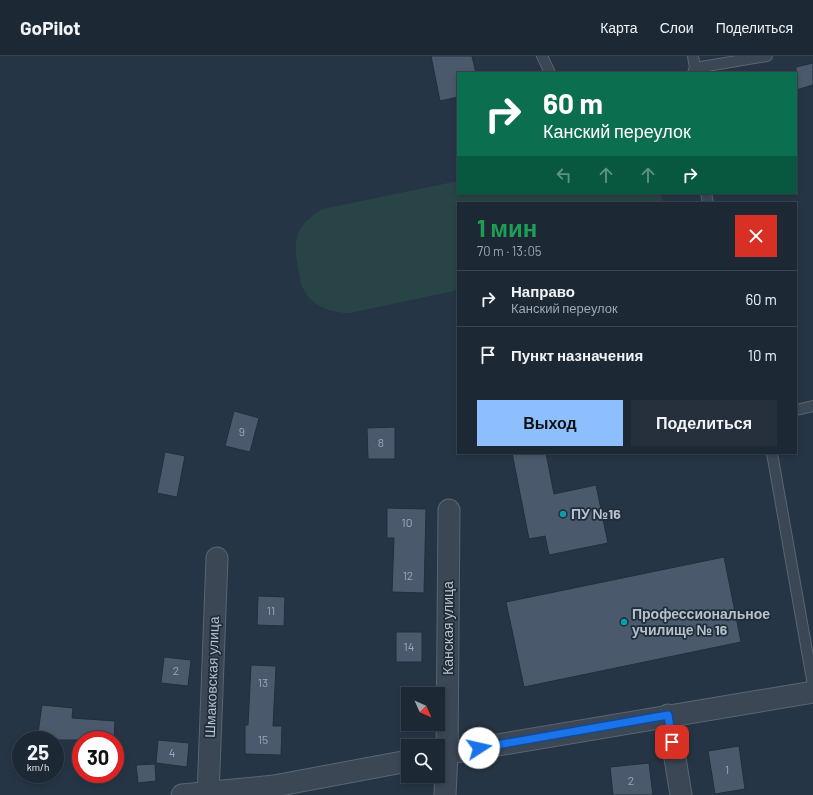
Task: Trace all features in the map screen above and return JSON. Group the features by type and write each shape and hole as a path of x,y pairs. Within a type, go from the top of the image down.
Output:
{"street":[{"name":"Канская улица","path":"443,739 449,510"},
{"name":"Шмаковская улица","path":"208,793 217,558"},
{"path":"445,754 668,715 813,692"},
{"path":"668,715 681,795"},
{"path":"182,795 274,786 401,762"},
{"name":"Канская улица","path":"444,783 445,795"}],"lane":[{"path":"542,56 550,72"},
{"path":"693,56 694,71 768,56"},
{"path":"797,410 813,406"},
{"path":"772,454 813,685"}],"green space":[{"path":"457,181 457,194 661,194 663,202 457,202 457,290 350,313 336,312 322,307 310,299 301,284 296,258 296,241 298,233 307,220 323,209"}],"building":[{"path":"431,56 472,56 476,72 457,72 457,97 440,101"},
{"path":"813,63 813,85 797,90 796,67"},
{"path":"234,411 259,418 250,452 225,446"},
{"path":"395,427 395,459 368,459 367,428"},
{"path":"165,452 185,456 177,497 157,493"},
{"name":"ПУ №16","path":"512,454 546,454 554,494 596,485 608,543 549,555 545,536 529,539"},
{"path":"387,508 426,509 424,593 392,592 394,538 387,538"},
{"name":"Профессиональное училище № 16","path":"724,557 741,642 524,687 506,602"},
{"path":"258,596 285,597 284,626 257,625"},
{"path":"396,632 422,632 422,662 396,662"},
{"path":"164,657 191,660 188,686 161,683"},
{"path":"251,665 276,666 273,726 282,726 281,755 245,754 245,725 248,725"},
{"path":"42,705 73,708 72,718 115,721 114,731 72,731 72,740 64,740 64,731 38,731"},
{"path":"158,740 189,743 187,767 156,763"},
{"path":"739,746 745,789 715,794 708,751"},
{"path":"649,763 653,795 613,795 610,767"},
{"path":"155,764 156,781 138,783 136,765"}],"place":[{"name":"ПУ №16","path":"563,514"},
{"name":"Профессиональное училище № 16","path":"624,622"}],"route":[{"path":"479,748 668,715 672,742"}]}
